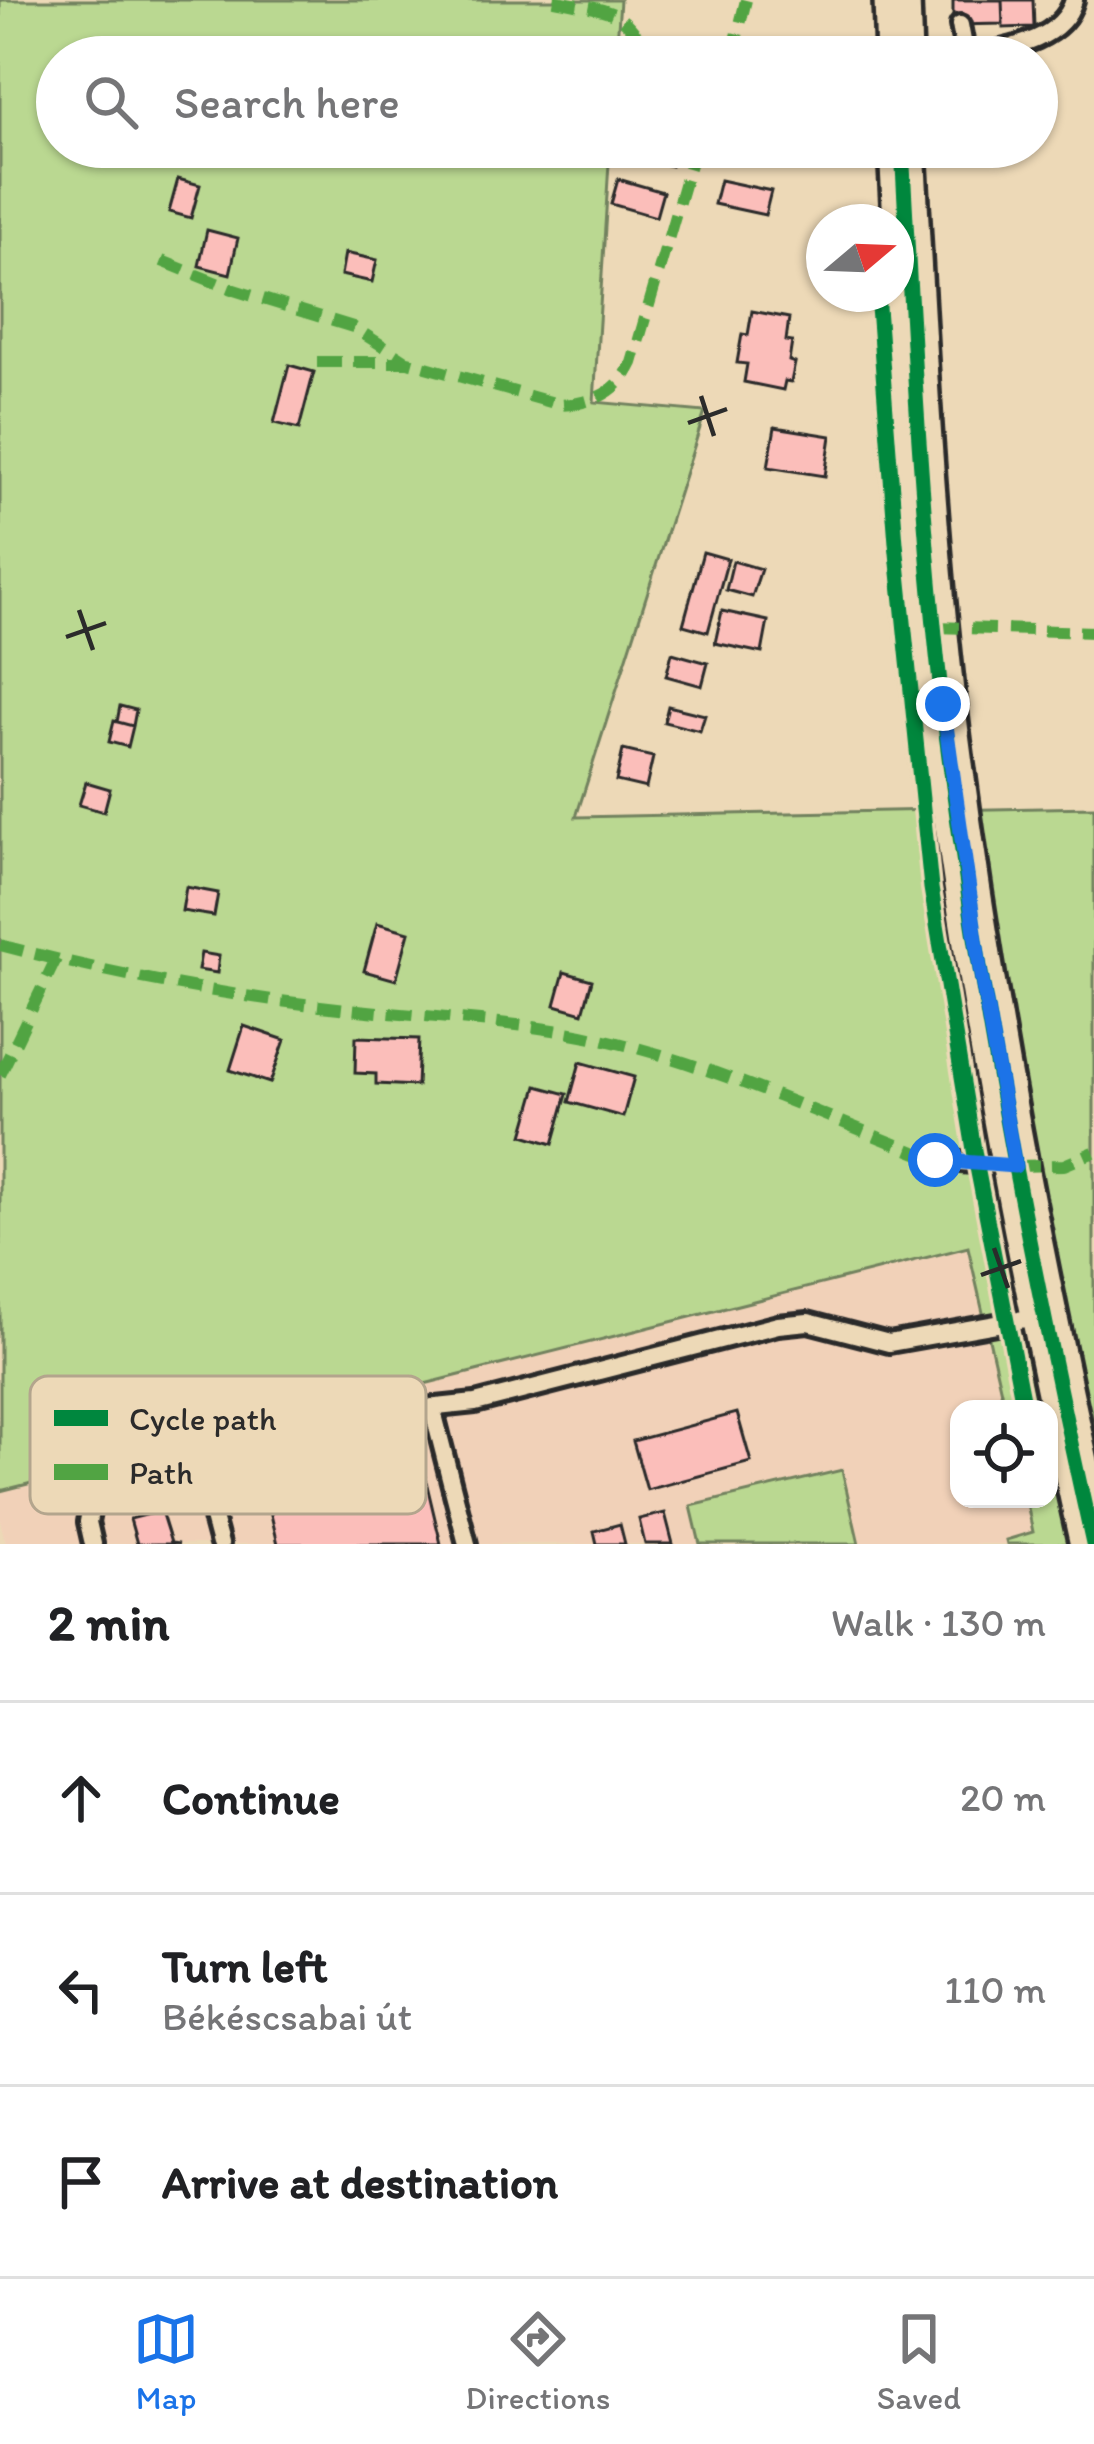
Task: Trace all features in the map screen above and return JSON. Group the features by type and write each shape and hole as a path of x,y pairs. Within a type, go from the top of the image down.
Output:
{"street":[{"path":"897,0 898,36"},
{"path":"903,168 917,424 943,704 981,975 1015,1166 1042,1316 1093,1544"}],"lane":[{"path":"1037,36 1062,22 1075,0"},
{"path":"960,25 962,36"},
{"path":"935,1160 1015,1166"},
{"path":"426,1408 475,1403 778,1324 808,1322 889,1343 1042,1316"},
{"path":"432,1407 467,1544"},
{"path":"89,1514 93,1544"},
{"path":"212,1514 220,1544"}],"shaded area":[{"path":"969,1247 1003,1400 950,1400 950,1508 1028,1508 1033,1532 1007,1539 1007,1544 6,1544 0,1491 30,1483 30,1514 426,1514 426,1384"}],"green space":[{"path":"0,0 620,0 617,36 36,36 36,168 609,168 594,402 705,412 576,817 1094,807 1094,1544 1007,1544 1006,1540 1033,1532 1028,1508 1058,1508 1058,1400 1003,1400 968,1247 426,1384 426,1376 30,1376 30,1483 0,1491"},
{"path":"842,1470 859,1544 700,1544 691,1506"}],"building":[{"path":"953,0 1002,0 1003,24 953,25"},
{"path":"1002,0 1033,0 1034,27 1003,28"},
{"path":"178,179 200,185 191,218 169,212"},
{"path":"618,179 663,192 656,217 611,204"},
{"path":"720,180 771,191 765,215 714,204"},
{"path":"207,230 238,238 230,274 199,266"},
{"path":"345,253 377,260 372,282 341,275"},
{"path":"752,311 789,318 786,341 792,342 789,361 795,363 791,382 785,381 783,390 744,382 747,364 737,363"},
{"path":"289,365 314,372 299,429 274,423"},
{"path":"775,427 831,436 825,476 768,467"},
{"path":"703,552 728,559 708,632 683,625"},
{"path":"733,561 761,569 752,597 726,590"},
{"path":"722,611 768,621 762,653 715,643"},
{"path":"672,653 708,663 702,686 666,676"},
{"path":"120,706 136,710 133,726 117,722"},
{"path":"668,706 705,715 700,731 664,722"},
{"path":"114,721 133,726 128,747 109,742"},
{"path":"623,750 653,757 646,788 616,781"},
{"path":"86,782 110,789 104,812 79,805"},
{"path":"186,887 218,893 214,916 182,911"},
{"path":"377,923 409,932 396,980 364,971"},
{"path":"201,953 219,956 217,973 198,970"},
{"path":"564,972 592,980 583,1013 555,1005"},
{"path":"244,1026 285,1040 270,1083 230,1070"},
{"path":"356,1037 419,1039 417,1086 376,1084 376,1074 355,1073"},
{"path":"580,1062 634,1077 623,1117 569,1102"},
{"path":"537,1086 567,1094 553,1144 523,1135"},
{"path":"737,1413 751,1462 647,1490 633,1441"},
{"path":"426,1481 441,1544 278,1544 271,1514 426,1514"},
{"path":"665,1513 673,1544 645,1544 639,1519"},
{"path":"162,1514 171,1543 179,1544 137,1544 130,1519"},
{"path":"620,1524 625,1544 597,1544 594,1531"}],"marked path":[{"path":"554,0 612,14 637,36"},
{"path":"737,36 746,0"},
{"path":"317,362 408,362 561,405 603,394 620,382 632,363 689,168"},
{"path":"162,261 234,290 353,327 405,360"},
{"path":"935,627 1094,632"},
{"path":"0,945 222,992 592,1037 722,1075 935,1160"},
{"path":"0,1075 56,959"},
{"path":"1015,1166 1064,1165 1094,1152"}],"cycle path":[{"path":"903,168 928,563 956,807 1007,1124 1093,1544"},
{"path":"878,312 931,888 976,1162 1022,1400"}],"route":[{"path":"935,1160 1015,1166 981,975 943,704"}]}
